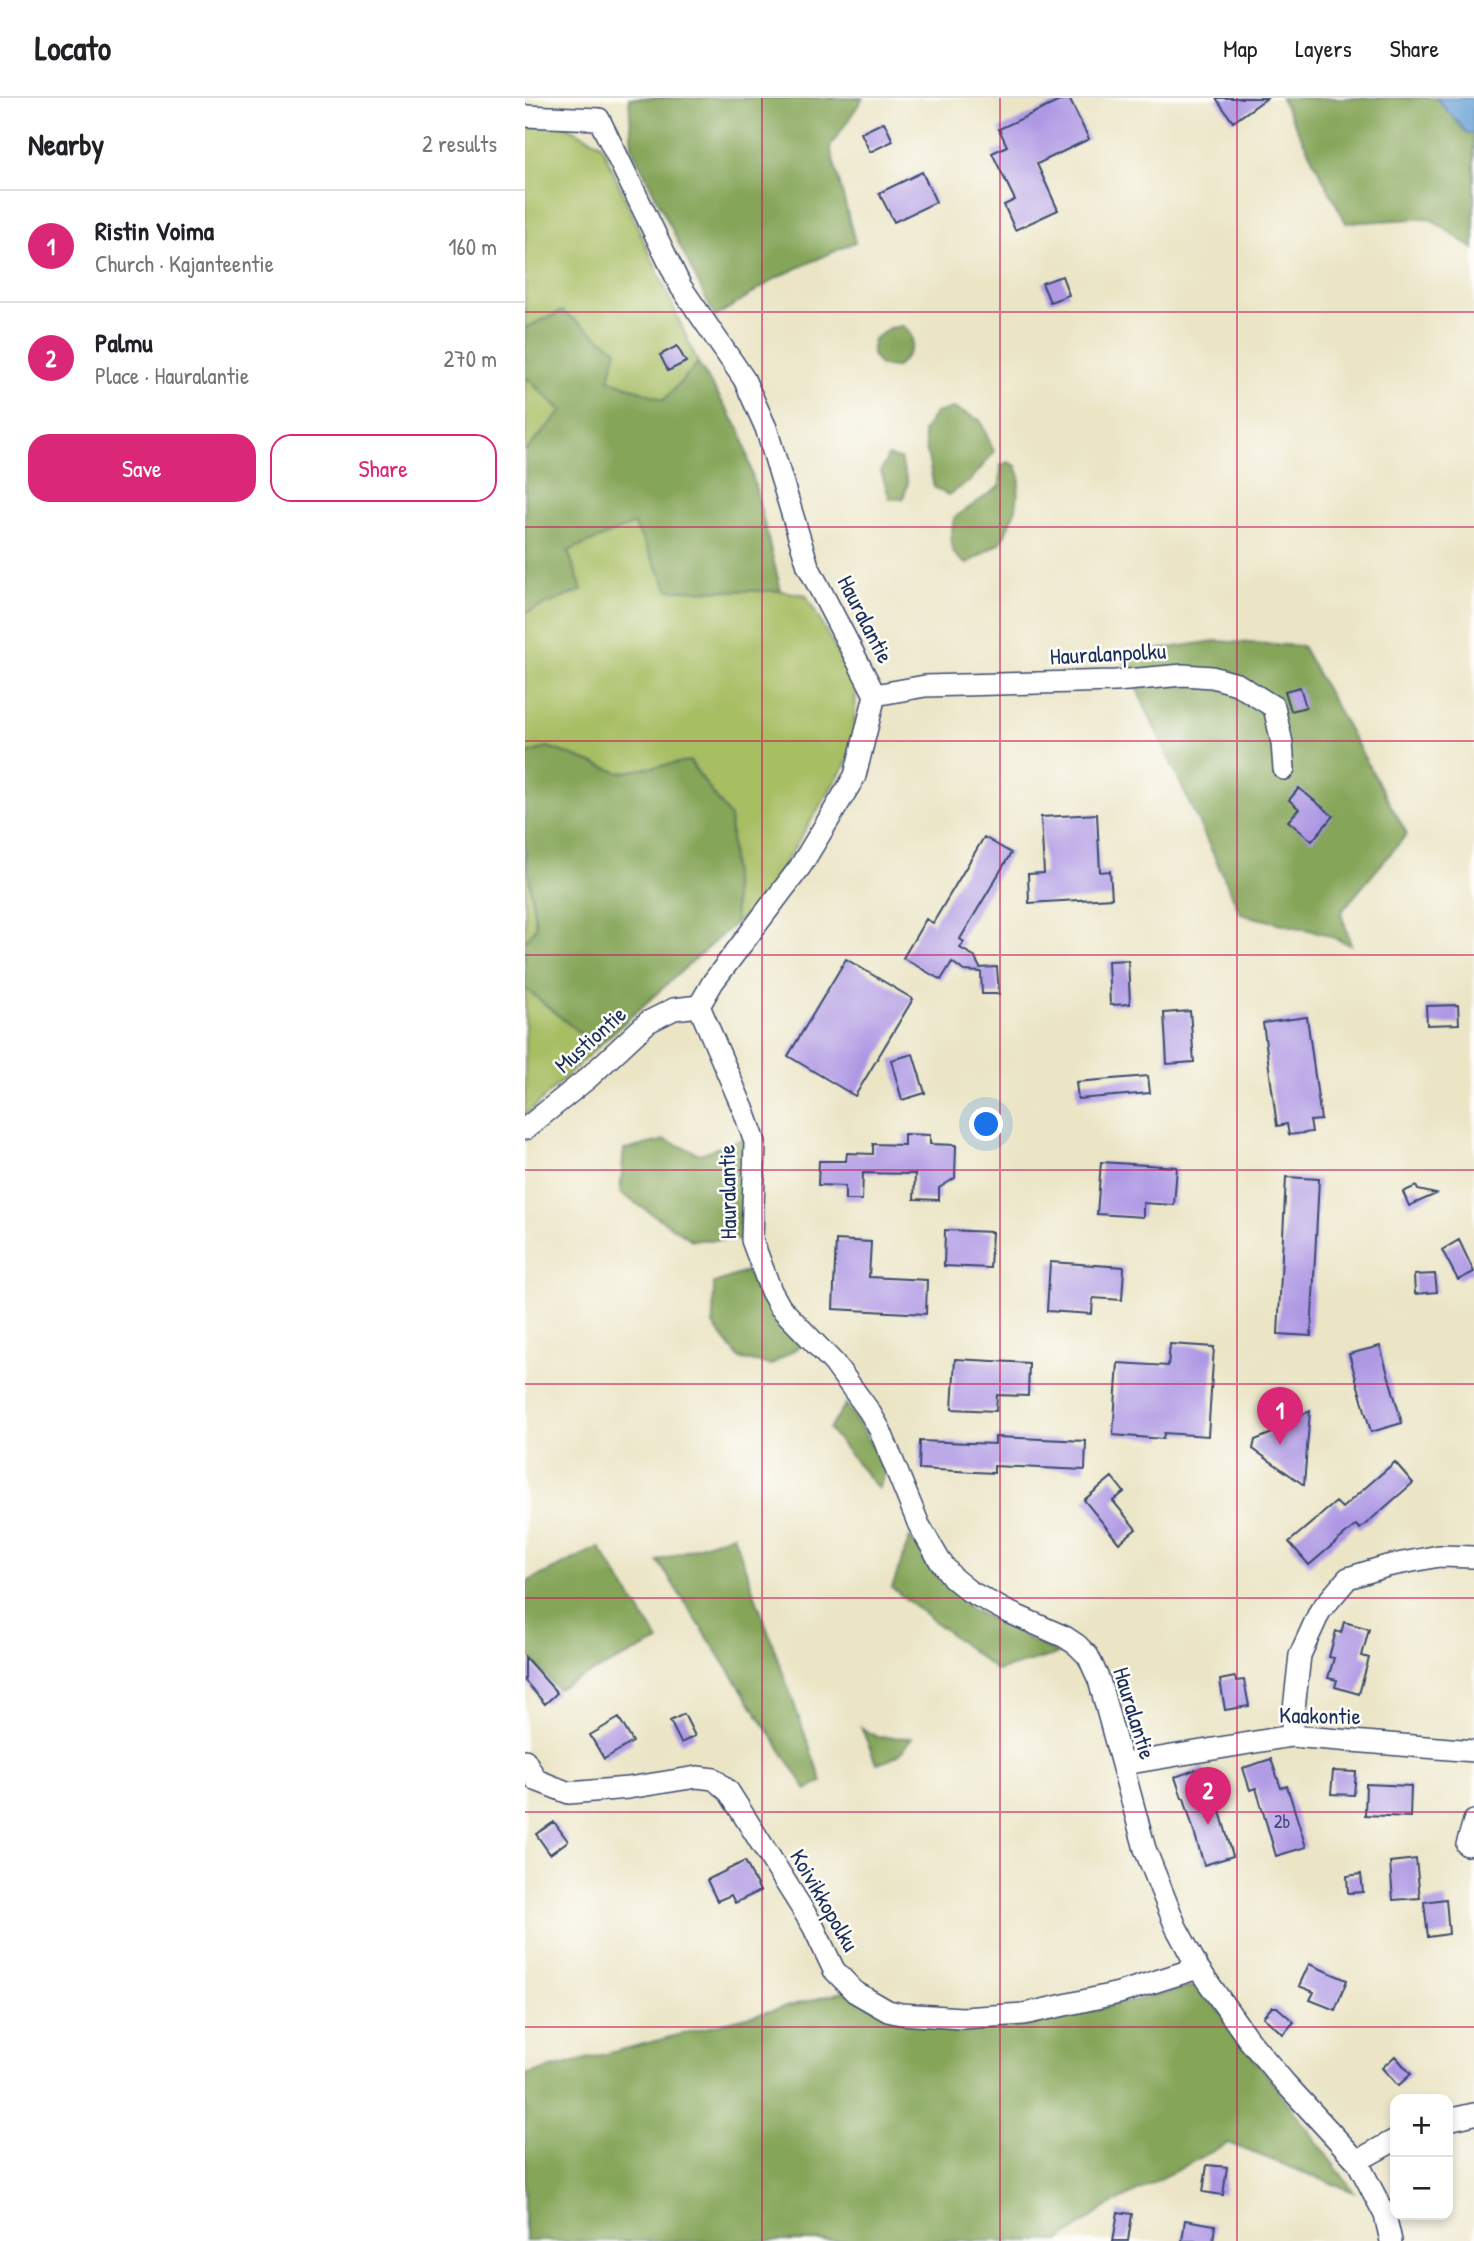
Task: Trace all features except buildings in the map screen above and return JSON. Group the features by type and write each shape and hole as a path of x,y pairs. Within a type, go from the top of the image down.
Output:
{"street":[{"name":"Hauralantie","path":"525,116 599,119 681,287 744,379 766,428 809,566 875,695 855,776 800,867 713,982 699,1006 755,1142 752,1240 771,1292 780,1307 834,1363 869,1411 880,1430 919,1525 953,1578 969,1591 1006,1611 1065,1637 1088,1656 1099,1680 1146,1849 1176,1927 1198,1968 1248,2039 1357,2161 1385,2215 1391,2241"},
{"name":"Hauralanpolku","path":"875,695 925,686 1117,681 1183,675 1212,677 1237,684 1274,706 1282,743 1284,769"},
{"name":"Mustiontie","path":"525,1129 588,1078 648,1022 674,1009 699,1006"},
{"path":"1291,1736 1300,1655 1320,1611 1348,1578 1387,1566 1439,1556 1474,1557"},
{"name":"Kaakontie","path":"1124,1764 1291,1736 1474,1751"},
{"name":"Koivikkopolku","path":"525,1760 536,1780 569,1793 628,1788 697,1777 714,1779 729,1792 813,1926 834,1970 855,1992 888,2011 963,2018 1024,2014 1119,1993 1198,1968"},
{"path":"1467,1845 1474,1821"},
{"path":"1453,2119 1474,2114"},
{"path":"1357,2161 1390,2143"}],"green space":[{"path":"629,98 863,98 830,147 855,242 778,277 715,317 632,148"},
{"path":"1281,98 1436,98 1468,134 1474,134 1474,249 1429,218 1346,223"},
{"path":"557,122 601,144 698,363 665,400 609,379 563,311 525,328 525,128"},
{"path":"562,311 617,350 609,379 664,400 698,363 742,434 781,591 669,590 634,524 568,551 582,590 525,613 525,452 562,411 525,376 525,328"},
{"path":"903,326 911,337 912,347 897,367 881,366 872,355 873,340 890,328"},
{"path":"525,376 562,411 525,452"},
{"path":"953,408 980,420 994,452 970,481 948,495 934,487 923,432 935,413"},
{"path":"888,456 900,459 908,483 903,499 890,499 881,471"},
{"path":"1008,462 1016,466 1020,477 1016,508 1002,541 967,564 952,550 954,518 1000,486 1001,465"},
{"path":"634,524 669,590 781,591 806,595 856,688 853,752 759,905 735,923 730,817 690,761 620,773 548,747 525,755 525,613 582,590 568,551"},
{"path":"1215,641 1302,646 1407,834 1341,912 1351,945 1322,933 1240,912 1121,655"},
{"path":"548,747 620,773 689,761 730,817 735,923 597,1047 525,988 525,942 536,927 525,848 525,755"},
{"path":"525,848 536,927 525,942"},
{"path":"525,988 597,1047 525,1116"},
{"path":"743,1139 743,1240 692,1240 620,1193 624,1150 665,1140 700,1154"},
{"path":"754,1269 806,1342 771,1365 740,1359 713,1325 714,1283"},
{"path":"846,1404 887,1470 878,1489 829,1429"},
{"path":"733,1534 822,1782 807,1790 658,1561"},
{"path":"910,1537 969,1608 1058,1654 997,1671 892,1588"},
{"path":"599,1547 659,1641 557,1689 525,1652 525,1583"},
{"path":"861,1727 877,1737 912,1738 897,1755 876,1763"},
{"path":"1200,1985 1354,2192 1228,2143 1105,2208 1059,2241 525,2241 525,2075 839,1993 847,1987 857,1998 983,2026 1063,2017"}],"water":[{"path":"1436,98 1474,98 1474,134 1468,134"}],"place":[{"name":"Ristin Voima","path":"1280,1445"},
{"name":"Palmu","path":"1208,1825"}]}
